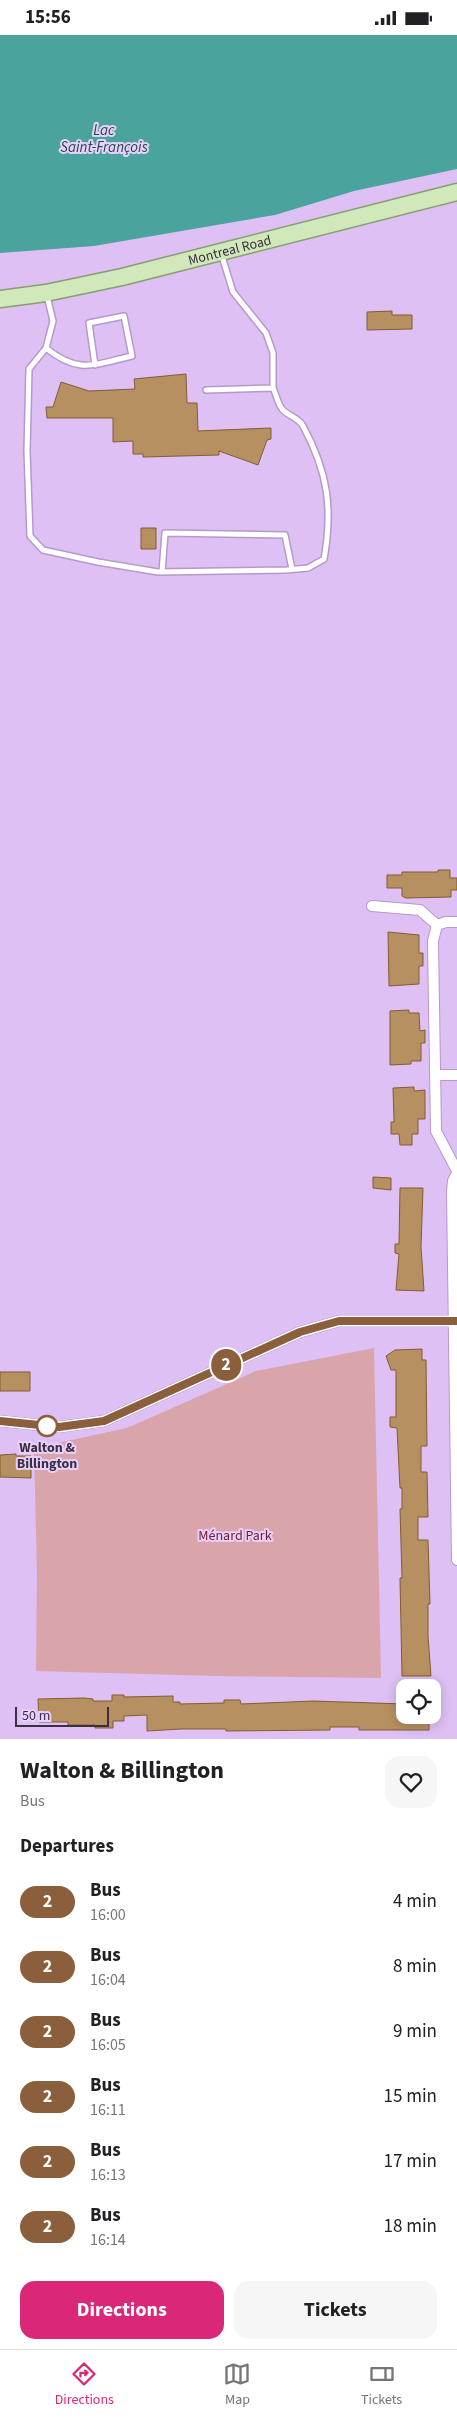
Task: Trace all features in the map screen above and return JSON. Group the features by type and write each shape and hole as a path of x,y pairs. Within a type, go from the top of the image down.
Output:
{"main road":[{"name":"Montreal Road","path":"0,299 46,293 221,253 457,192"}],"street":[{"path":"372,906 420,910 437,925"},
{"path":"437,925 446,922 457,922"},
{"path":"437,925 433,941 437,1075 436,1131 457,1172 453,1181 452,1191 456,1321 457,1560"},
{"path":"437,1075 457,1075"},
{"path":"0,1421 59,1427 104,1421 300,1332 339,1321 456,1321"}],"lane":[{"path":"46,293 53,321 46,347 29,369 27,451 30,536 43,549 98,562 162,572 308,568 324,559 329,530 329,497 319,462 302,424 282,409 273,388 273,353 266,333 233,292 221,253"},
{"path":"46,347 60,359 86,367 95,365 132,356 124,316 89,323 95,365"},
{"path":"206,390 273,388"},
{"path":"162,572 165,533 285,535 292,569"}],"green space":[{"name":"Ménard Park","path":"374,1348 381,1678 36,1671 37,1574 34,1448 127,1428 256,1371"}],"water":[{"name":"Lac Saint-François","path":"0,35 457,35 457,169 354,191 275,215 94,246 0,253"}],"building":[{"path":"392,311 392,315 412,315 412,329 367,330 367,312"},
{"path":"186,374 187,403 197,403 198,431 271,428 271,439 267,440 258,465 219,451 219,455 143,457 143,454 133,454 133,441 113,442 113,418 47,418 46,407 53,407 61,382 89,391 135,389 134,379"},
{"path":"141,528 156,528 156,549 141,549"},
{"path":"438,870 450,870 450,878 457,878 457,890 451,890 451,897 406,898 402,896 402,888 387,888 387,875 402,875 402,872 438,872"},
{"path":"388,932 419,935 419,953 423,953 423,966 419,966 419,984 389,986"},
{"path":"409,1010 409,1013 419,1013 420,1031 425,1030 425,1043 421,1043 421,1061 411,1061 411,1064 390,1065 390,1011"},
{"path":"414,1087 414,1091 425,1090 425,1119 418,1119 418,1134 412,1134 412,1145 400,1145 399,1134 391,1134 391,1122 394,1122 393,1088"},
{"path":"373,1177 391,1178 391,1190 373,1188"},
{"path":"400,1188 423,1188 421,1247 424,1291 396,1290 399,1254 395,1253 395,1244 399,1244"},
{"path":"422,1349 422,1360 426,1360 427,1446 421,1446 421,1472 427,1472 428,1517 418,1517 418,1540 428,1540 430,1604 428,1604 428,1636 431,1676 402,1676 400,1509 402,1509 402,1488 400,1488 397,1428 390,1427 390,1417 396,1417 396,1370 391,1370 386,1356 395,1350"},
{"path":"0,1372 30,1372 30,1391 0,1391"},
{"path":"16,1454 16,1456 31,1456 31,1478 0,1477 0,1455"},
{"path":"112,1695 124,1695 124,1697 173,1696 173,1702 180,1702 180,1704 224,1703 224,1700 240,1700 241,1704 313,1701 396,1704 396,1724 429,1724 429,1730 359,1730 359,1727 330,1727 330,1730 226,1731 226,1729 181,1729 147,1731 147,1715 124,1716 124,1721 113,1721 113,1728 95,1728 95,1725 68,1725 68,1722 39,1722 38,1699 84,1698 93,1699 93,1701 112,1701"}],"bus line":[{"name":"2","path":"0,1421 59,1427 104,1421 140,1403 300,1332 339,1321 457,1321"}],"place":[{"name":"Walton & Billington","path":"47,1426"}]}
